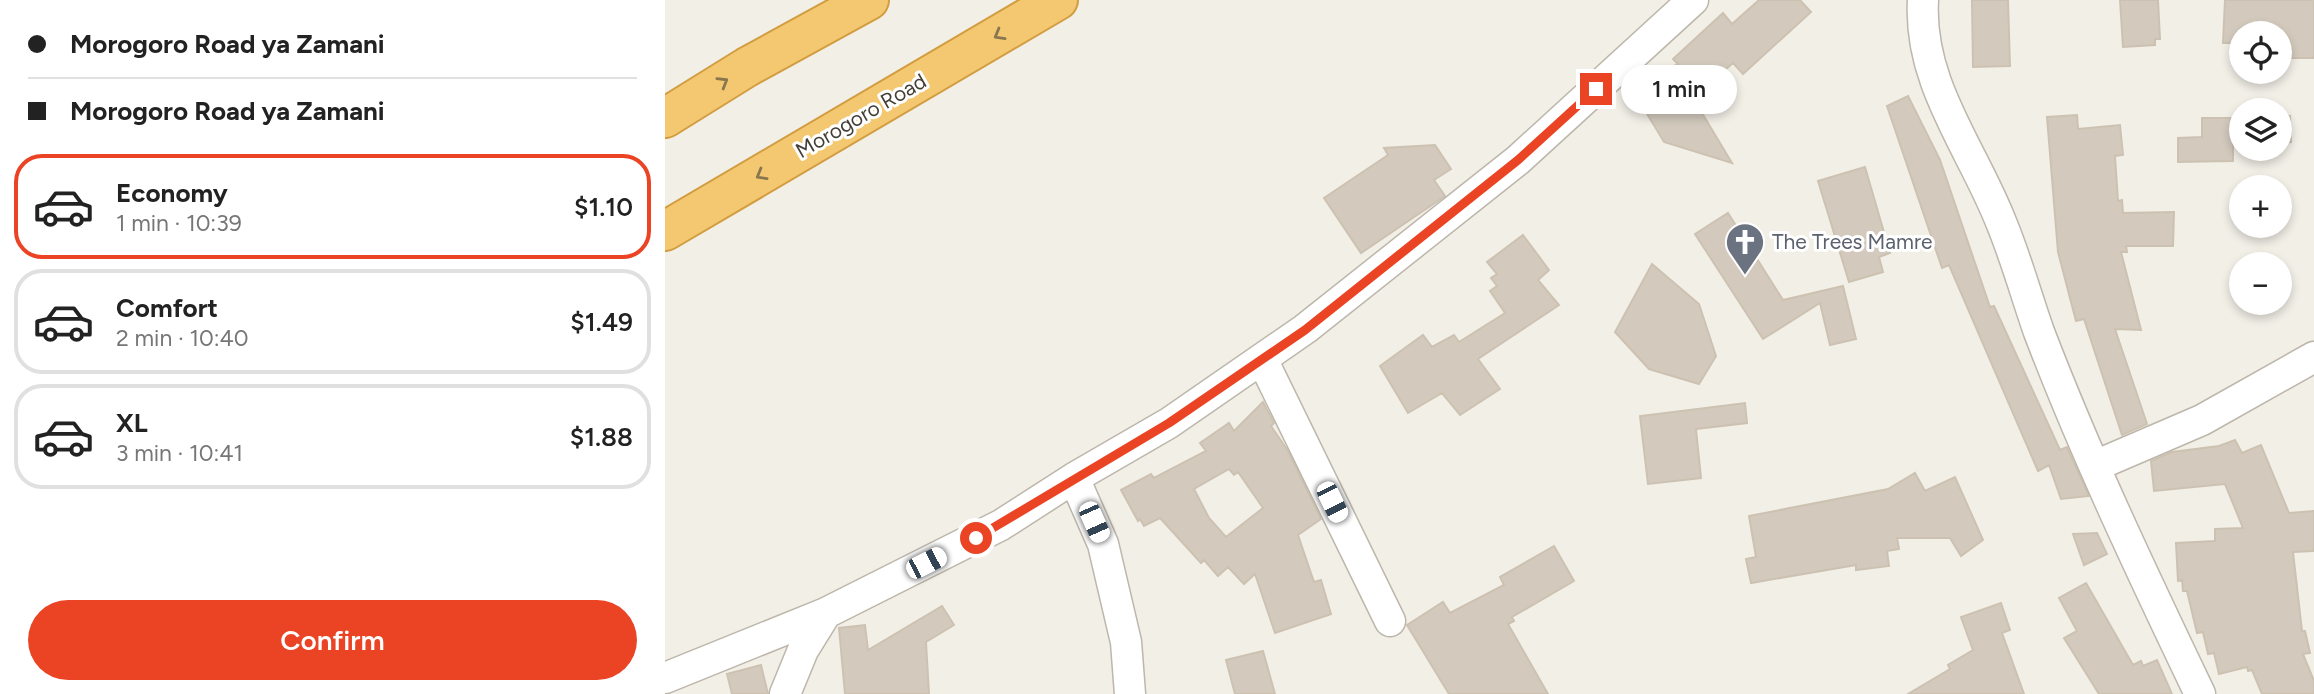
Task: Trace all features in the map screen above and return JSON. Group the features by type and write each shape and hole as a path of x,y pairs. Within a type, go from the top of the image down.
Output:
{"highway":[{"path":"665,118 747,67 869,0"},
{"name":"Morogoro Road","path":"665,231 1058,0"}],"street":[{"path":"665,678 826,613 1001,525 1074,478 1169,423 1305,330 1518,160 1693,0"},
{"path":"1923,0 1922,20 1929,60 1942,100 2001,220 2040,332 2095,466 2130,548 2200,694"},
{"path":"2095,466 2202,420 2314,357"},
{"path":"1262,359 1389,621"},
{"path":"1074,478 1103,544 1126,642 1130,694"},
{"path":"785,694 803,650 826,613"}],"building":[{"path":"1759,0 1800,0 1811,12 1743,74 1733,63 1693,98 1732,163 1664,142 1632,89 1678,64 1673,59 1723,13 1732,24"},
{"path":"1972,0 2008,0 2010,66 1973,67"},
{"path":"2120,0 2158,0 2160,39 2155,39 2155,45 2123,47"},
{"path":"2225,0 2314,0 2314,58 2292,58 2292,21 2229,21 2229,43 2223,43"},
{"path":"1908,96 1940,160 1990,307 1994,306 2060,450 2067,447 2089,496 2061,499 2049,465 2038,471 1949,265 1942,268 1887,106"},
{"path":"2077,115 2078,129 2120,125 2123,155 2115,156 2118,201 2122,200 2123,213 2174,212 2173,246 2126,246 2127,252 2121,252 2141,330 2115,329 2147,424 2122,435 2084,319 2076,321 2058,252 2047,117"},
{"path":"2202,118 2229,118 2229,161 2233,161 2178,162 2178,138 2202,137"},
{"path":"1435,145 1451,169 1434,180 1445,196 1361,253 1324,198 1388,155 1384,148"},
{"path":"1865,167 1890,253 1879,257 1883,272 1849,282 1818,181"},
{"name":"The Trees Mamre","path":"1728,213 1783,300 1843,286 1856,339 1830,345 1820,303 1763,339 1695,234"},
{"path":"1523,235 1549,270 1538,280 1559,305 1478,359 1500,389 1460,415 1442,393 1408,413 1380,366 1423,335 1432,347 1454,335 1459,342 1505,313 1490,291 1497,286 1491,278 1497,274 1487,262"},
{"path":"1652,264 1699,304 1716,356 1699,384 1649,369 1615,332"},
{"path":"1263,402 1274,423 1271,426 1288,451 1321,519 1298,535 1314,582 1321,580 1331,614 1275,633 1255,574 1244,584 1228,567 1218,576 1204,560 1201,563 1160,518 1144,526 1140,519 1138,521 1121,490 1151,474 1154,478 1206,451 1200,443 1229,423 1234,431","holes":["1229,469 1234,475 1238,472 1263,508 1226,537 1209,518 1194,489"]},
{"path":"1745,403 1747,423 1696,429 1701,478 1648,484 1640,416"},
{"path":"2235,440 2242,453 2261,445 2289,513 2314,511 2314,551 2293,552 2302,631 2305,631 2310,653 2303,654 2314,681 2314,694 2262,694 2252,670 2248,671 2247,667 2219,674 2214,653 2208,654 2203,632 2197,633 2187,591 2183,591 2182,580 2178,581 2176,543 2215,541 2215,529 2243,528 2225,484 2154,491 2151,461 2172,452 2219,446"},
{"path":"1915,473 1925,491 1955,477 1983,540 1961,556 1950,538 1897,538 1899,549 1887,551 1889,566 1856,570 1856,565 1751,583 1746,559 1756,557 1749,516 1888,489"},
{"path":"2097,533 2107,554 2084,565 2073,534"},
{"path":"1554,546 1574,581 1512,617 1514,621 1508,624 1548,694 1449,694 1407,625 1443,602 1450,613 1504,585 1500,577"},
{"path":"2086,583 2133,665 2141,661 2143,666 2157,660 2172,694 2099,694 2064,638 2077,631 2059,598"},
{"path":"2001,603 2010,630 2002,633 2024,694 1908,694 1950,669 1948,665 1973,650 1961,617"},
{"path":"942,606 954,625 926,642 929,694 845,694 839,628 865,625 868,650"},
{"path":"1263,651 1275,694 1235,694 1226,660"},
{"path":"761,665 768,694 732,694 727,674"}],"place":[{"name":"The Trees Mamre","path":"1745,276"}],"route":[{"path":"976,538 1169,423 1305,330 1518,160 1596,89"}]}
